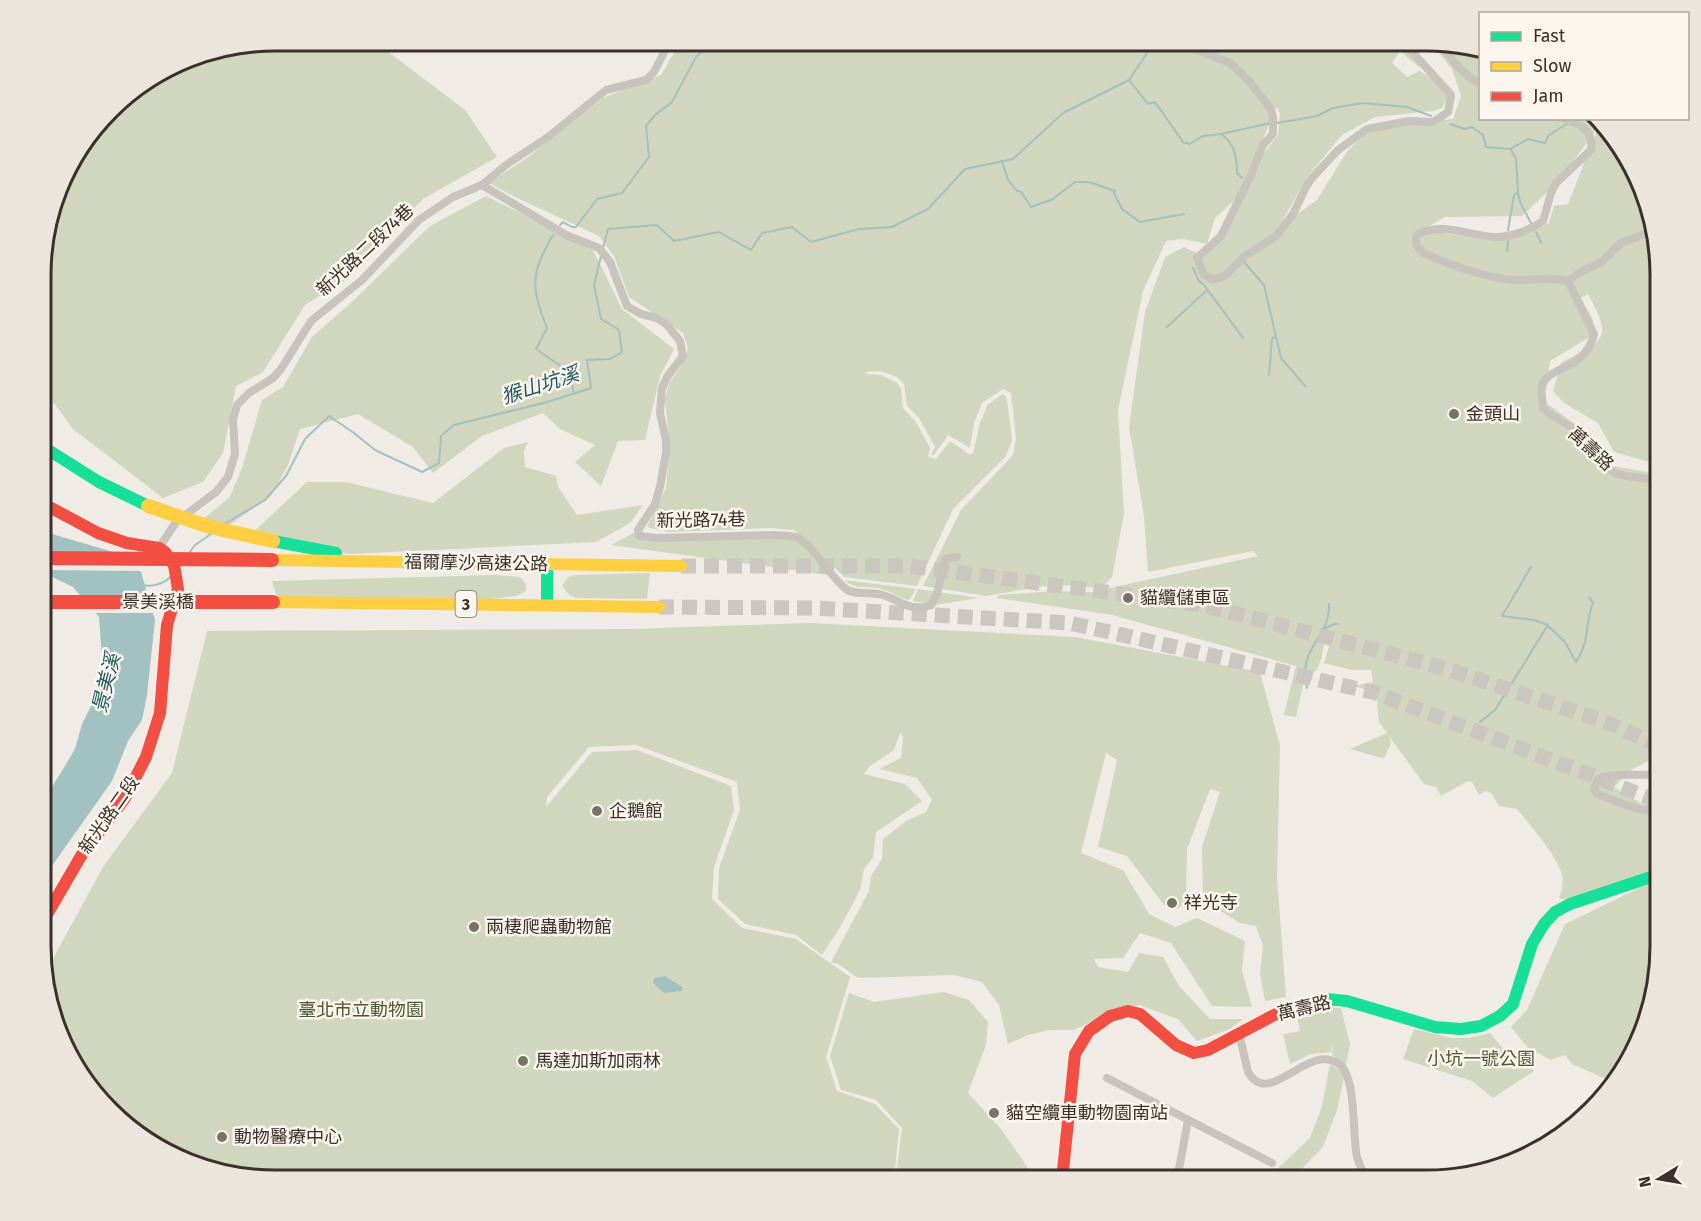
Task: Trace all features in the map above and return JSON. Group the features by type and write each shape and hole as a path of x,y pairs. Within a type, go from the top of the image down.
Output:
{"main road":[{"path":"51,452 99,482 148,506 228,532 378,560"},
{"path":"51,508 103,535 127,543 162,550"},
{"name":"新光路二段","path":"51,908 81,856 125,798 151,744 160,713 164,683 165,634 176,600 178,581 174,565 162,550"},
{"name":"福爾摩沙高速公路","path":"51,558 378,560 681,566"},
{"path":"546,565 547,605"},
{"name":"景美溪橋","path":"51,602 547,605"},
{"name":"3","path":"547,605 659,607"},
{"name":"萬壽路","path":"1064,1170 1074,1060 1080,1043 1094,1026 1116,1013 1134,1012 1145,1018 1176,1045 1194,1053 1204,1052 1276,1014 1312,1002 1333,998 1435,1027 1461,1029 1481,1026 1500,1016 1513,1004 1532,944 1544,924 1555,912 1570,904 1650,877"}],"street":[{"name":"新光路二段74巷","path":"162,550 176,522 223,484 232,465 234,454 233,419 237,405 249,393 273,378 281,369 311,321 362,280 419,220 453,197 482,185 506,165 548,137 606,90 646,80 654,72 665,51"},
{"path":"1200,51 1230,63 1249,81 1270,109 1274,129 1273,134 1259,153 1251,175 1220,237 1197,258 1200,269 1209,279 1219,279 1245,256 1276,236 1293,214 1312,178 1338,150 1367,129 1409,121 1433,122 1448,112 1451,95 1411,51"},
{"path":"1446,52 1451,61 1467,77 1479,83"},
{"path":"1568,120 1580,124 1587,131 1592,150 1556,183 1544,221 1529,231 1496,237 1457,230 1426,230 1417,235 1415,242 1419,250 1474,271 1508,279 1530,281 1556,278 1568,281 1600,263 1621,243 1646,233"},
{"name":"新光路74巷","path":"482,185 566,235 594,244 602,250 627,306 642,314 657,318 676,334 683,350 680,361 667,377 662,388 660,413 666,440 666,453 660,487 650,512 639,526 640,536 657,538 775,535 794,537 804,543 851,592 880,594 917,608 931,605 937,594 945,559 957,557"},
{"name":"萬壽路","path":"1568,281 1594,334 1592,344 1576,362 1548,375 1541,386 1543,408 1554,419 1580,434 1598,460 1611,471 1624,477 1650,480"},
{"path":"1650,775 1615,774 1605,776 1598,779 1594,789 1597,794 1650,812"},
{"path":"1239,1033 1248,1072 1259,1082 1269,1084 1275,1082 1321,1059 1335,1061 1343,1068 1349,1082 1356,1153 1362,1170"},
{"path":"1107,1078 1272,1163"},
{"path":"1179,1170 1188,1120"}],"green space":[{"path":"260,51 387,51 465,110 497,157 423,199 344,281 305,305 263,372 236,386 223,453 203,482 163,498 73,429 51,402 51,260 55,231 63,203 74,176 97,139 127,107 163,81 203,63 231,55"},
{"path":"675,51 1400,51 1392,63 1407,77 1420,71 1451,91 1442,108 1375,117 1342,135 1308,176 1276,229 1317,200 1348,150 1375,125 1453,119 1461,96 1452,69 1437,51 1479,58 1479,120 1587,120 1595,128 1593,135 1556,184 1522,216 1445,217 1423,230 1491,240 1520,236 1549,223 1554,206 1568,204 1597,130 1620,163 1638,203 1646,231 1650,260 1650,462 1614,452 1598,423 1564,403 1553,391 1561,363 1600,338 1601,322 1588,294 1581,298 1593,320 1593,335 1550,361 1545,394 1546,403 1585,431 1612,466 1650,472 1650,760 1631,770 1614,787 1642,804 1650,802 1650,873 1568,901 1559,898 1563,880 1555,858 1517,809 1499,806 1491,793 1486,791 1479,795 1472,782 1468,781 1441,796 1436,787 1424,784 1389,736 1391,742 1385,757 1382,758 1350,749 1387,733 1379,722 1376,692 1353,686 1373,682 1371,670 1352,670 1324,663 1330,643 1329,633 1324,633 1323,653 1312,680 1303,685 1296,717 1284,715 1296,666 1112,615 997,598 999,595 1039,592 1104,593 1110,588 1258,556 1253,551 1148,572 1144,516 1129,427 1145,312 1165,257 1184,247 1203,256 1235,210 1258,169 1261,157 1278,135 1280,113 1276,107 1241,194 1215,218 1207,244 1183,239 1166,241 1143,291 1118,410 1124,514 1112,577 1101,588 1062,585 986,596 923,586 961,510 1013,455 1016,438 1011,393 1003,389 982,403 974,423 970,448 948,435 934,455 931,455 935,447 919,418 907,406 904,384 897,377 880,371 865,372 881,375 896,382 901,388 903,408 916,422 930,448 928,457 936,459 950,441 970,455 973,453 980,423 988,404 1003,394 1007,399 1012,440 1006,456 953,509 917,586 844,577 793,530 772,528 668,532 647,527 666,488 670,446 665,399 669,383 680,368 688,349 683,333 629,297 614,256 599,236 489,183 528,157 603,98 661,75"},
{"path":"1400,51 1414,51 1426,65 1419,67"},
{"path":"486,196 593,250 622,309 674,349 660,376 645,440 618,441 601,486 575,462 595,445 560,429 543,413 482,436 433,473 413,447 358,414 300,429 288,465 271,496 218,533 197,524 230,497 242,468 262,400 283,387 312,337 353,301 430,226"},
{"path":"528,442 524,451 525,467 556,476 558,487 577,515 643,505 630,523 596,542 350,554 245,540 307,482 346,482 433,503 504,448"},
{"path":"637,531 663,538 792,535 836,576 611,545"},
{"path":"650,573 647,599 576,598 569,595 562,586 568,577 575,575"},
{"path":"495,575 520,577 526,584 526,591 516,596 492,599 277,597 272,581"},
{"path":"844,580 916,589 909,600 885,590 858,587"},
{"path":"918,589 979,598 935,605 913,601"},
{"name":"臺北市立動物園","path":"810,623 1075,637 1260,672 1280,746 1277,877 1286,997 1265,1001 1260,974 1263,946 1256,926 1240,923 1203,900 1202,847 1220,792 1210,789 1187,849 1186,904 1176,909 1164,905 1127,856 1098,847 1117,760 1106,753 1081,853 1123,870 1149,914 1175,927 1197,918 1245,941 1242,971 1252,1007 1212,1006 1171,943 1140,933 1123,958 1094,959 1098,967 1128,972 1139,953 1163,957 1179,986 1210,1019 1243,1019 1230,1029 1197,1041 1178,1019 1139,1005 1105,1015 1074,1030 1050,1030 1028,1035 1008,1044 999,1005 982,982 954,975 858,978 838,964 831,962 869,891 871,876 882,859 883,839 906,821 926,812 932,800 917,778 879,769 901,758 903,737 900,733 894,750 870,766 864,774 905,784 922,801 876,832 873,858 864,869 860,890 822,955 796,935 745,924 718,899 719,868 740,810 737,782 636,745 589,747 547,797 546,807 592,752 637,750 731,786 734,810 714,867 712,899 742,928 796,939 850,977 826,1057 837,1091 875,1104 899,1129 895,1168 892,1170 260,1170 231,1166 176,1147 139,1124 107,1094 89,1071 68,1032 55,990 51,962 103,867 172,773 207,631 630,629"},
{"path":"1650,883 1650,961 1646,990 1633,1032 1606,1079 1572,1064 1565,1055 1550,1060 1527,1047 1511,1027 1527,1010 1565,924"},
{"path":"944,992 969,1000 988,1022 986,1045 968,1093 1001,1129 1029,1170 896,1170 902,1128 876,1100 841,1090 830,1056 849,993 874,1002"},
{"path":"1317,1007 1341,1008 1350,1044 1346,1065 1332,1055 1333,1043 1331,1052 1311,1054 1290,1064 1283,1034 1300,1031 1296,1011"},
{"name":"小坑一號公園","path":"1414,1029 1451,1038 1469,1038 1490,1033 1509,1055 1534,1071 1493,1098 1472,1081 1403,1059"},
{"path":"1330,1064 1342,1072 1344,1077 1337,1110 1323,1147 1301,1170 1276,1170 1310,1138 1322,1106"}],"water":[{"name":"景美溪","path":"51,534 113,552 141,572 155,620 142,720 128,741 112,781 51,867 51,789 75,749 82,724 95,698 102,658 99,617 73,587 51,576"},
{"path":"665,976 682,987 682,991 664,993 653,983 654,978"}],"pier":[{"path":"51,554 121,554 144,571 51,570"},
{"path":"77,596 151,596 156,613 92,613"}],"waterway":[{"path":"560,225 563,222 576,227 597,199 622,193 649,157 646,126 655,115 672,102 696,57 703,51"},
{"path":"1129,80 1148,51"},
{"path":"1129,80 1148,104 1155,102 1183,142 1190,144 1203,136 1221,134 1226,138 1234,151 1237,173 1242,178"},
{"name":"猴山坑溪","path":"603,248 608,229 657,225 674,241 719,232 751,250 762,233 792,227 811,242 859,229 892,227 928,209 965,169 1013,159 1063,113 1129,80"},
{"path":"1277,123 1317,116 1333,108 1363,103 1407,107 1431,116"},
{"path":"1221,134 1271,123"},
{"path":"1450,124 1465,129 1472,127 1483,135 1486,147 1510,149 1528,139 1545,143 1548,136 1568,123"},
{"path":"1508,230 1514,195 1518,192 1516,159 1511,150"},
{"path":"1002,161 1008,180 1016,190 1021,192 1031,207 1053,199 1075,182 1089,182 1115,191 1122,209 1140,222 1184,214"},
{"path":"1518,193 1531,223"},
{"path":"1536,232 1541,243"},
{"path":"553,235 540,260 535,281 538,302 547,328 536,349 568,371 574,393"},
{"path":"1507,251 1508,241"},
{"name":"猴山坑溪","path":"226,523 265,500 286,476 305,439 329,416 375,450 422,472 439,463 441,436 454,425 547,402 591,388 587,360 610,359 622,352 619,330 601,319 594,285 601,256"},
{"path":"1244,262 1264,285 1281,358 1305,386"},
{"path":"1193,268 1199,281 1243,338"},
{"path":"1167,327 1207,290"},
{"path":"1269,375 1274,337"},
{"name":"猴山坑溪","path":"189,553 195,545 211,534"},
{"path":"1480,722 1495,710 1548,625 1534,620 1502,616 1531,567"},
{"name":"猴山坑溪","path":"143,585 158,584 170,577"},
{"path":"1548,626 1565,642 1576,662 1586,639 1593,603 1589,597"},
{"path":"1307,688 1306,662 1325,626 1329,604"},
{"path":"1322,630 1338,624"}],"tunnel":[{"path":"681,566 909,566 1203,605 1444,668 1606,722 1650,742"},
{"path":"659,607 814,608 1070,623 1376,693 1650,798"}],"traffic: fast":[{"path":"51,452 99,482 148,506"},
{"path":"273,541 336,553"},
{"path":"547,565 547,605"},
{"path":"1300,1007 1326,999 1347,1001 1435,1027 1461,1029 1481,1026 1500,1016 1513,1004 1532,944 1544,924 1555,912 1570,904 1650,877"}],"traffic: slow":[{"path":"148,506 210,527 273,541"},
{"path":"272,560 681,566"},
{"path":"273,602 659,607"}],"traffic: jam":[{"path":"51,508 98,533 127,543 159,548 165,552 174,565 178,589 167,625 160,713 146,757 125,798 81,856 51,908"},
{"path":"51,558 272,560"},
{"path":"51,602 273,602"},
{"path":"1063,1170 1075,1054 1089,1031 1110,1016 1128,1011 1140,1014 1176,1045 1194,1053 1208,1050 1276,1014 1300,1007"}],"place":[{"name":"金頭山","path":"1454,414"},
{"name":"貓纜儲車區","path":"1128,598"},
{"name":"企鵝館","path":"597,811"},
{"name":"祥光寺","path":"1172,903"},
{"name":"兩棲爬蟲動物館","path":"474,927"},
{"name":"馬達加斯加雨林","path":"523,1061"},
{"name":"貓空纜車動物園南站","path":"994,1113"},
{"name":"動物醫療中心","path":"222,1137"}]}
